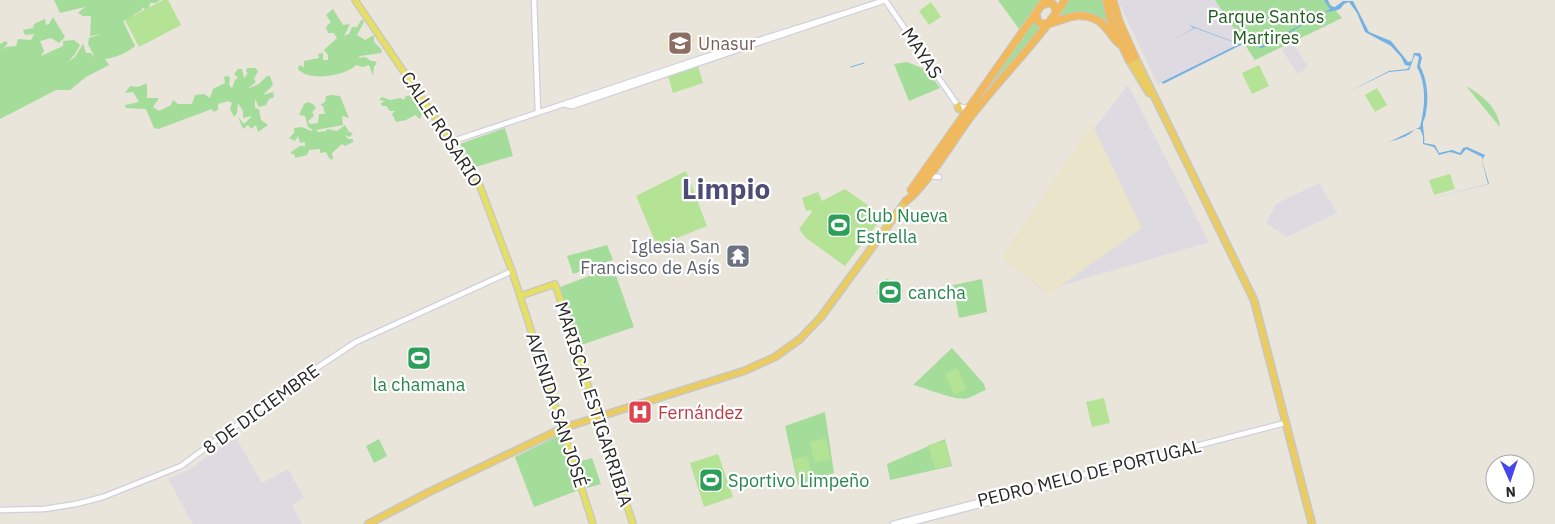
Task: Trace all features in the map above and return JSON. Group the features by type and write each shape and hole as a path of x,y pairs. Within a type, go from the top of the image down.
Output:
{"highway":[{"path":"1054,16 1055,0"},
{"path":"906,201 921,175 979,101 1054,16 1065,0"},
{"path":"1106,0 1111,22 1121,45"},
{"path":"1113,0 1132,58"},
{"path":"955,132 967,112 979,101 1042,3 1051,3 1054,16"},
{"path":"1036,12 1038,22 1044,25 1054,16 1071,15 1089,16 1102,23 1132,58 1158,103 1261,315 1286,424 1312,524"},
{"path":"958,108 967,112"},
{"path":"368,524 427,493 563,428 744,371 787,348 821,317 906,201 927,177 937,173 955,132 960,116 958,108"}],"main road":[{"name":"CALLE ROSARIO","path":"355,0 453,141 478,181 520,296"},
{"name":"MARISCAL ESTIGARRIBIA","path":"520,296 554,284 633,524"},
{"name":"AVENIDA SAN JOSÉ","path":"520,296 593,524"}],"street":[{"path":"534,0 538,112"},
{"path":"453,141 538,112 566,105 572,106 884,1"},
{"name":"MAYAS","path":"884,1 958,108"},
{"path":"958,108 965,108 979,101"},
{"name":"8 DE DICIEMBRE","path":"0,510 44,509 76,504 103,497 181,466 303,377 356,342 512,271"},
{"name":"PEDRO MELO DE PORTUGAL","path":"892,524 1286,424"},
{"name":"PEDRO MELO DE PORTUGAL","path":"906,524 936,514"}],"shaded area":[{"path":"1118,0 1217,0 1246,42 1158,85"},
{"name":"Unasur","path":"696,33 699,41 664,52 661,44"},
{"path":"1293,43 1308,67 1298,74 1282,50"},
{"path":"1128,85 1209,242 1043,291 1002,258 1051,184"},
{"path":"1092,124 1142,228 1049,294 1001,258"},
{"path":"1319,183 1337,213 1287,237 1266,223 1276,204"},
{"path":"235,436 262,483 288,469 304,498 292,505 302,524 193,524 168,479 190,469"}],"green space":[{"path":"54,0 160,0 156,3 150,3 149,9 146,10 142,7 142,10 133,15 134,17 123,21 135,46 132,49 113,58 105,59 109,65 86,77 70,90 56,90 0,119 0,44 5,41 8,43 2,50 6,47 16,46 18,39 31,40 34,34 25,35 23,30 33,28 34,24 45,19 46,25 49,24 53,17 65,37 59,43 51,38 40,41 44,51 41,56 63,46 63,41 74,40 80,45 68,62 75,57 83,44 86,53 91,53 95,58 88,44 89,38 101,34 90,36 91,16 83,16 78,13 85,7 60,13"},
{"path":"163,0 168,0 181,25 139,47 125,20"},
{"path":"998,0 1040,0 1019,29"},
{"path":"1069,0 1104,0 1112,30 1098,18 1059,17"},
{"name":"Parque Santos Martires","path":"1215,0 1327,0 1342,18 1255,60"},
{"path":"931,2 941,17 929,25 919,11"},
{"path":"333,9 343,25 350,24 344,36 349,34 352,27 357,27 362,19 364,22 357,35 365,40 374,35 374,42 382,50 381,53 360,56 358,58 365,57 375,61 377,64 374,66 373,76 369,65 363,67 356,65 344,72 327,76 310,75 298,69 299,65 304,67 304,61 319,58 318,54 323,53 323,60 328,60 328,55 324,50 337,38 334,33 328,33 326,27 331,22 326,15"},
{"path":"1034,20 1037,25 1044,27 973,107"},
{"path":"907,62 927,70 940,88 909,101 894,64"},
{"path":"1259,65 1269,86 1252,94 1242,73"},
{"path":"698,66 703,83 673,93 668,76"},
{"path":"247,68 255,68 258,71 254,79 256,82 247,89 259,84 267,76 270,76 273,85 263,95 273,92 274,97 269,99 266,105 259,107 255,99 255,108 259,109 261,120 268,125 258,132 256,125 251,129 248,125 243,129 238,117 244,124 252,116 243,118 243,111 238,103 237,113 234,117 230,109 232,103 228,101 218,104 218,110 213,112 212,109 158,129 154,128 146,109 126,108 125,105 139,102 133,92 125,93 130,86 138,87 147,83 147,98 159,98 153,107 159,111 171,105 173,100 178,104 192,104 195,95 204,94 210,98 213,89 225,83 224,77 230,77 229,85 232,88 235,80 238,78 234,74 238,69 242,69 244,78 248,73 246,72"},
{"path":"1466,86 1493,108 1500,127"},
{"path":"1377,88 1387,105 1375,112 1365,95"},
{"path":"411,95 413,102 416,98 425,106 424,108 431,114 429,116 422,114 420,119 415,115 406,120 396,122 392,114 395,111 390,111 386,106 382,106 381,103 385,101 379,100 382,97 390,100 400,98 404,100 406,96"},
{"path":"326,96 340,96 349,118 342,116 343,125 316,130 318,132 326,131 327,129 337,131 345,125 349,132 353,133 350,137 345,135 348,139 353,139 353,142 345,146 342,144 332,153 333,160 329,158 326,152 320,153 320,149 309,150 307,155 295,158 291,152 300,146 305,146 305,142 300,143 298,136 295,141 289,138 294,133 294,128 302,127 313,130 308,127 305,116 299,115 304,104 308,102 316,108 312,112 314,116 308,121 310,124 318,123 319,114 325,114 323,106 320,105 325,102"},
{"path":"505,128 513,156 475,167 460,144"},
{"path":"686,171 707,226 657,246 636,196"},
{"path":"1450,174 1455,189 1434,195 1429,180"},
{"path":"845,189 883,216 845,266 806,238 799,229 812,212 811,210 806,211 802,198 818,192 822,201"},
{"path":"607,245 613,260 573,274 567,256"},
{"path":"613,267 634,327 578,346 560,287"},
{"name":"cancha","path":"887,278 903,291 892,305 876,293"},
{"path":"982,279 987,312 959,318 953,285"},
{"path":"952,348 984,384 986,390 963,399 913,385"},
{"path":"957,368 967,389 954,395 945,374"},
{"path":"1104,398 1110,423 1092,427 1086,402"},
{"path":"825,412 834,473 798,485 785,426"},
{"path":"561,434 579,490 534,507 515,457"},
{"path":"826,438 830,459 815,463 810,442"},
{"path":"379,439 387,456 374,463 366,446"},
{"path":"945,439 952,466 890,480 887,464"},
{"path":"945,441 951,465 935,469 928,445"},
{"name":"Sportivo Limpeño","path":"718,454 733,497 704,507 690,463"},
{"path":"807,456 812,476 798,479 794,459"},
{"path":"592,458 601,484 587,488 578,462"}],"water":[{"path":"1324,0 1328,0 1330,6 1335,7 1343,1 1353,1 1369,32 1391,41 1408,62 1412,61 1414,53 1420,53 1422,58 1420,66 1426,82 1427,94 1426,114 1423,124 1424,143 1435,145 1439,153 1452,150 1460,153 1463,148 1467,147 1485,155 1482,160 1482,157 1466,149 1461,155 1450,152 1439,155 1434,147 1423,144 1423,136 1420,129 1416,129 1420,127 1424,104 1424,89 1417,67 1419,57 1415,55 1409,70 1389,72 1348,92 1389,71 1407,69 1410,66 1405,65 1401,57 1391,46 1365,32 1357,13 1349,2 1340,9 1321,14 1262,48 1245,43 1163,84 1162,82 1239,44 1195,28 1175,39 1194,28 1189,25 1240,44 1245,41 1262,46 1330,9"},
{"path":"1414,130 1405,136 1385,144"},
{"path":"1482,160 1489,184 1418,202 1488,184"}],"waterway":[{"path":"851,67 864,63"}],"place":[{"name":"Unasur","path":"680,43"},
{"name":"Club Nueva Estrella","path":"839,225"},
{"name":"Iglesia San Francisco de Asís","path":"738,256"},
{"name":"cancha","path":"890,292"},
{"name":"la chamana","path":"419,358"},
{"name":"Fernández","path":"640,412"},
{"name":"Sportivo Limpeño","path":"711,480"}],"district":[{"name":"Limpio","path":"726,188"}]}
